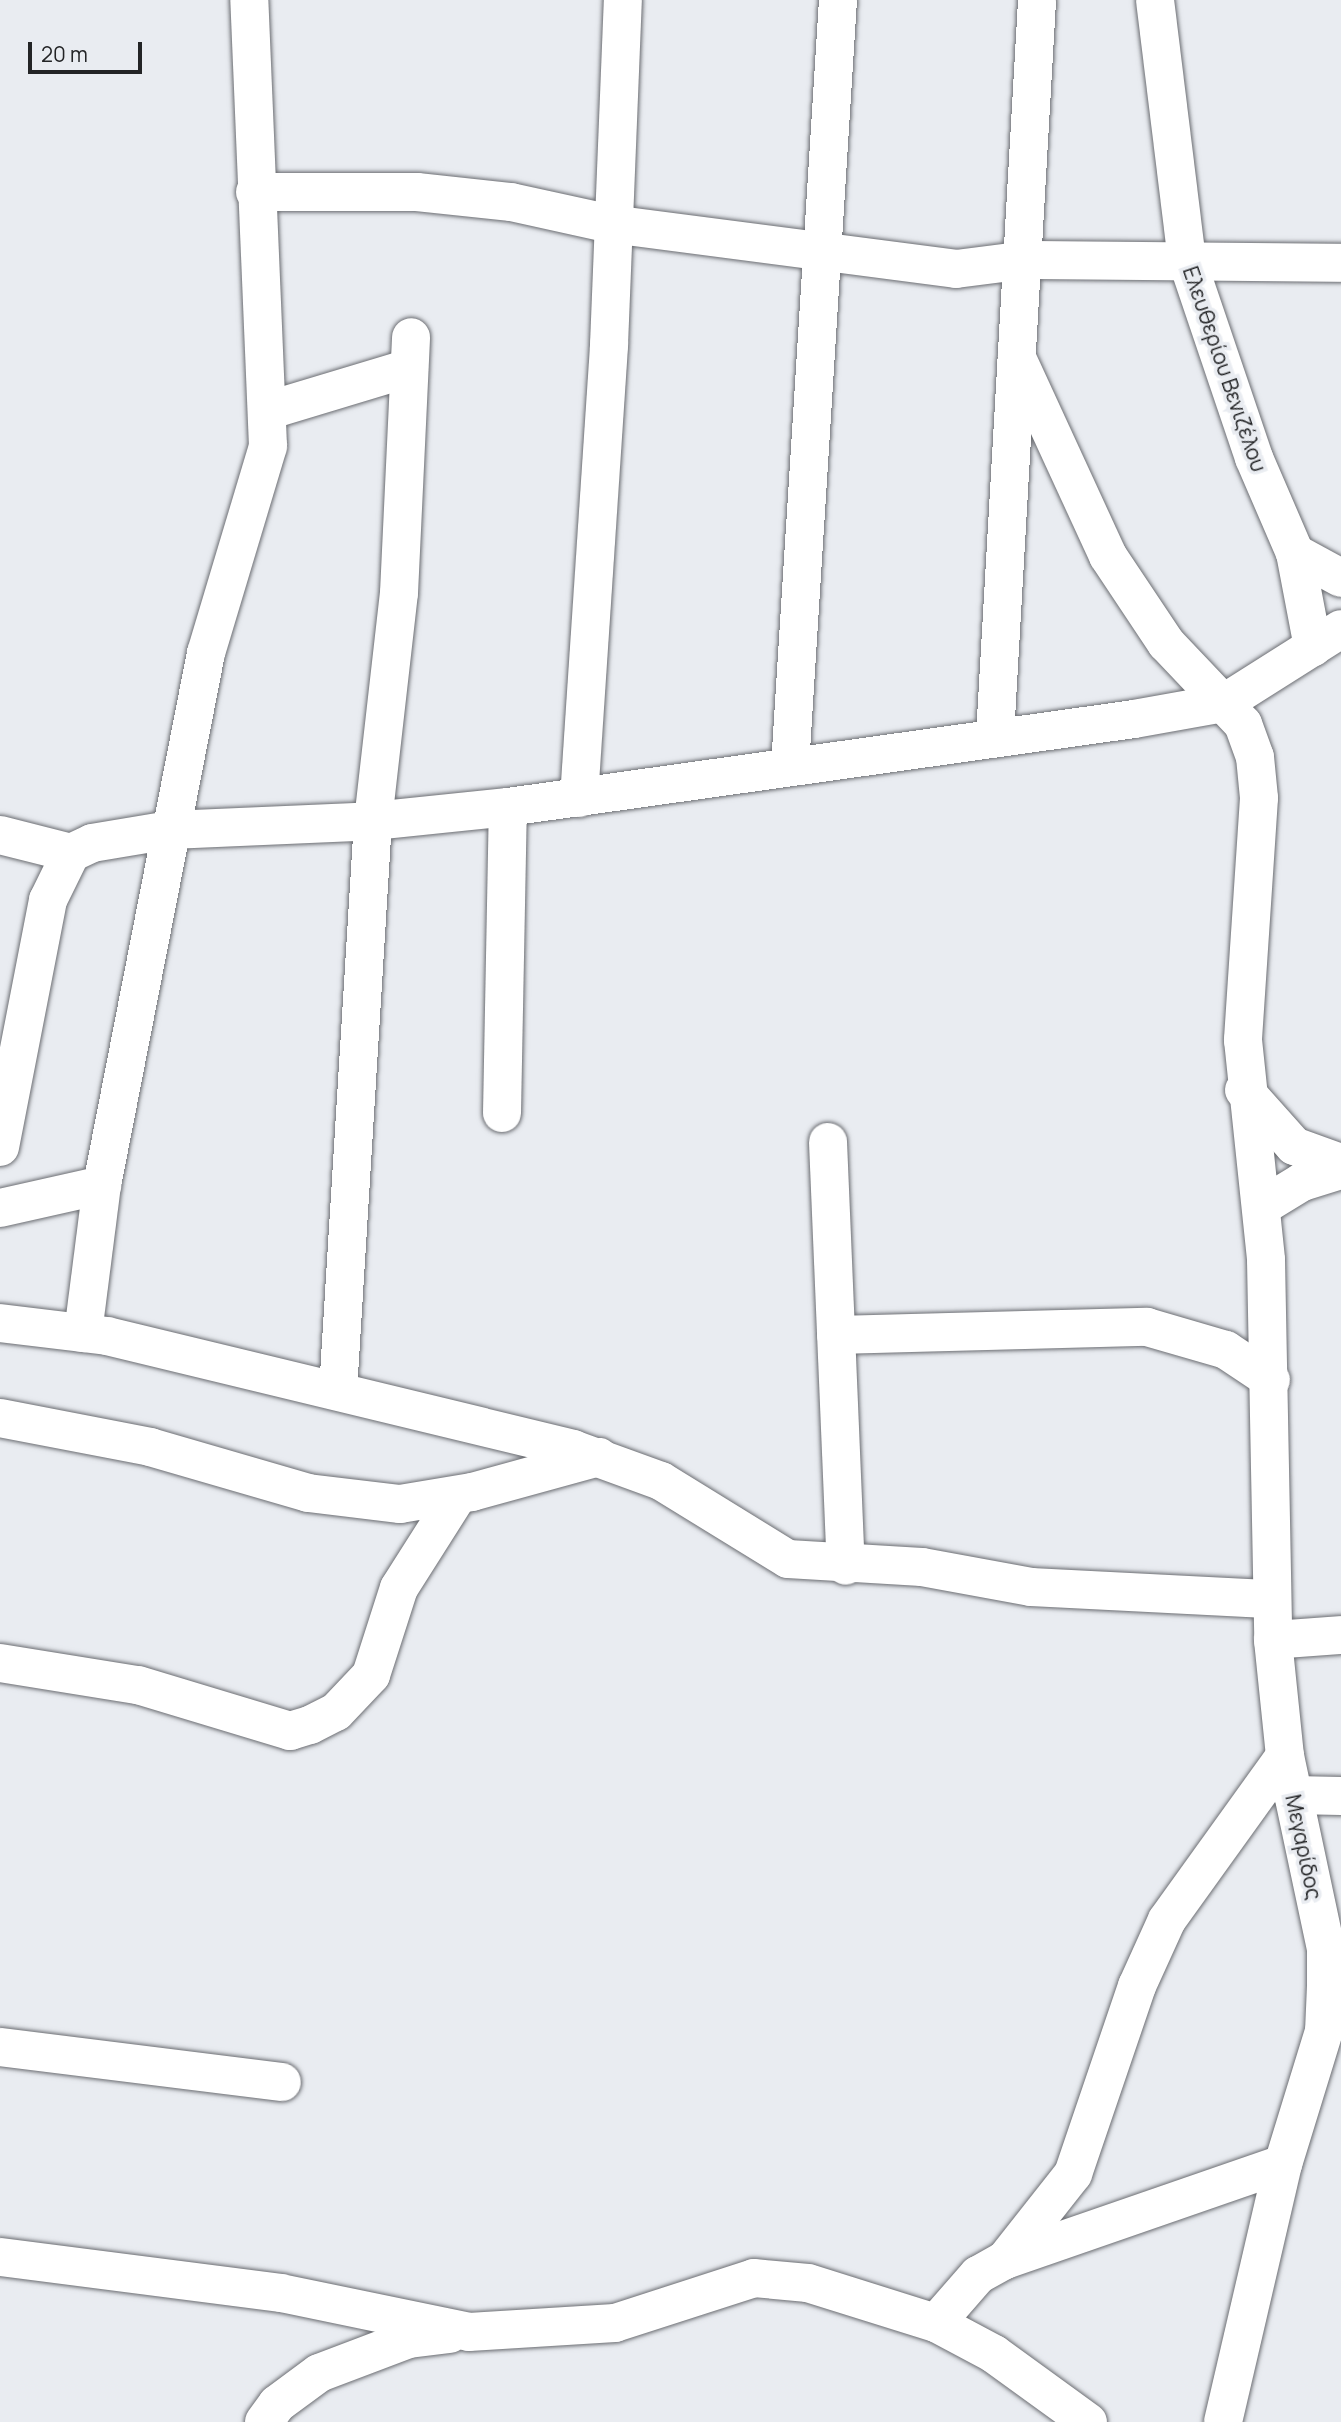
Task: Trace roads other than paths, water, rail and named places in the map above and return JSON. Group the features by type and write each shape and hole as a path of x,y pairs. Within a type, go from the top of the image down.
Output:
{"street":[{"path":"83,1333 103,1185 170,830 226,570 268,446 270,410 255,192 249,0"},
{"path":"579,798 623,0"},
{"path":"790,767 818,253 838,0"},
{"path":"995,736 1017,358 1026,260 1037,0"},
{"name":"Ελευθερίου Βενιζέλου","path":"1155,0 1187,261 1254,458 1295,553 1327,638"},
{"path":"255,192 417,192 511,202 611,224 818,253 967,270 1026,260 1341,263"},
{"path":"270,410 410,353 400,593 373,821 338,1391"},
{"name":"Μεγαρίδος","path":"1017,358 1108,556 1166,643 1242,724 1255,757 1259,798 1243,982 1244,1090 1266,1260 1272,1380 1273,1640 1285,1756 1326,1949 1326,1986 1324,2031 1283,2164 1223,2422"},
{"path":"1295,553 1341,578"},
{"path":"0,1147 48,900 71,853 92,843 170,830 373,821 508,807 1224,703 1327,638"},
{"path":"502,1113 508,807"},
{"path":"0,835 71,853"},
{"path":"1244,1090 1294,1146 1341,1163"},
{"path":"828,1142 846,1566"},
{"path":"1261,1207 1302,1182 1341,1170"},
{"path":"0,1208 103,1185"},
{"path":"0,1323 83,1333 338,1391 599,1457 662,1481 788,1559 846,1566 922,1567 1031,1587 1272,1599"},
{"path":"836,1335 1147,1327 1226,1350 1272,1380"},
{"path":"0,1418 150,1447 308,1493 400,1504 458,1495 599,1457"},
{"path":"0,1662 138,1685 290,1731 310,1725 336,1712 371,1675 399,1588 458,1495"},
{"path":"1273,1640 1341,1635"},
{"path":"1005,2260 1073,2174 1132,1999 1167,1920 1285,1756"},
{"path":"1293,1795 1341,1796"},
{"path":"0,2047 282,2082"},
{"path":"936,2323 978,2275 1005,2260 1283,2164"},
{"path":"0,2257 281,2293 469,2332"},
{"path":"264,2422 277,2404 340,2363 409,2339 469,2332 615,2323 754,2278 808,2283 936,2323 994,2354 1088,2422"}]}
